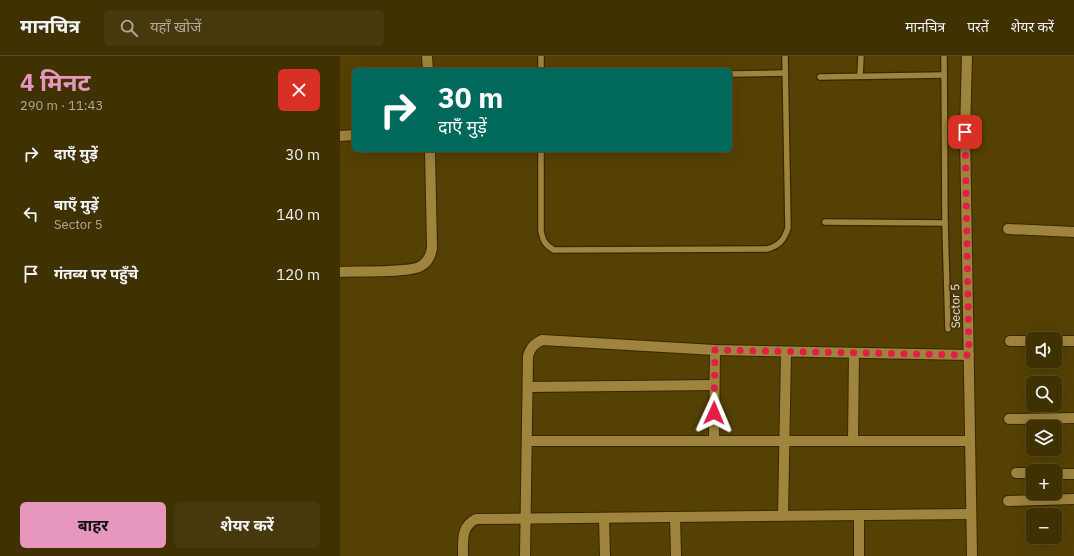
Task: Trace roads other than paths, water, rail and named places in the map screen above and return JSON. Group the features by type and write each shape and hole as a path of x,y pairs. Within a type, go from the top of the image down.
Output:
{"street":[{"path":"427,56 428,68"},
{"name":"Sector 5","path":"967,56 965,132 972,556"},
{"path":"340,136 352,135"},
{"path":"340,272 411,269 423,265 429,259 432,248 430,152"},
{"path":"1008,229 1074,232"},
{"path":"524,556 526,519 528,356 530,349 534,344 542,340 715,350 969,355"},
{"path":"1010,341 1026,341"},
{"path":"1062,341 1074,341"},
{"path":"714,441 715,350"},
{"path":"783,516 786,352"},
{"path":"853,442 854,353"},
{"path":"528,387 714,385"},
{"path":"1009,419 1074,418"},
{"path":"527,441 970,441"},
{"path":"1016,473 1026,473"},
{"path":"1062,474 1074,474"},
{"path":"1008,501 1074,499"},
{"path":"463,556 463,536 465,528 470,522 476,519 971,514"},
{"path":"859,515 859,556"},
{"path":"676,517 676,556"},
{"path":"604,518 605,556"}],"lane":[{"path":"541,56 541,68"},
{"path":"541,152 543,241 547,246 554,250 767,249 776,247 785,237 788,228 785,56"},
{"path":"860,76 861,56"},
{"path":"944,56 945,223 948,329"},
{"path":"732,74 785,73"},
{"path":"820,77 944,75"},
{"path":"825,222 945,223"}]}
